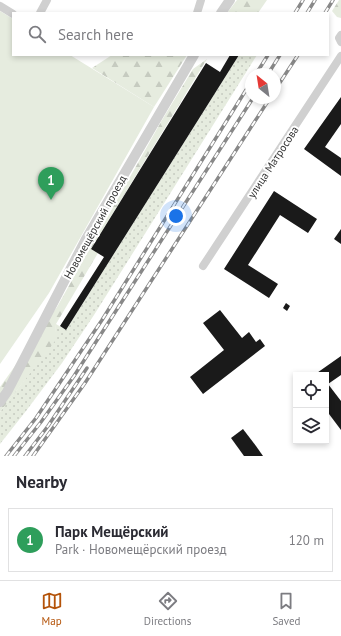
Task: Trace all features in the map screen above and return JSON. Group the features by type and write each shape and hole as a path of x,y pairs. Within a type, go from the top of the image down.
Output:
{"street":[{"path":"41,12 47,0"},
{"path":"197,12 201,0"},
{"path":"222,12 230,0"},
{"path":"0,6 12,13"},
{"path":"341,35 338,38 341,42"},
{"name":"Новомещёрский проезд","path":"0,402 36,338 86,238 193,56"},
{"name":"улица Матросова","path":"203,266 341,56"}],"green space":[{"path":"237,0 267,0 259,12 228,12"},
{"path":"339,0 341,0 341,18 337,17 332,11"},
{"path":"0,11 12,18 12,56 72,56 154,107 49,293 0,364"},
{"path":"110,56 186,56 154,107 92,68"},
{"path":"238,56 256,56 249,68 245,68 245,74 94,315 62,363 0,444 0,412 54,341 56,324 66,330"},
{"path":"207,59 91,249 98,253 56,324 55,341 0,412 0,387 57,307 162,120 193,69"}],"building":[{"path":"229,56 238,56 66,330 60,326 104,257 91,249 206,63 220,72"},
{"path":"341,97 341,124 325,147 341,158 341,176 304,149"},
{"path":"274,191 317,219 308,233 280,215 248,265 278,284 269,298 224,269"},
{"path":"341,229 341,244 334,239"},
{"path":"286,303 290,306 287,311 283,308"},
{"path":"220,310 242,338 249,332 256,342 260,339 265,346 203,394 190,377 224,350 203,323"},
{"path":"341,356 341,375 329,383 329,372 318,372"},
{"path":"329,385 341,401 341,430 329,414"},
{"path":"243,429 263,456 244,456 231,438"}],"railway":[{"path":"296,12 303,0"},
{"path":"308,12 315,0"},
{"path":"326,12 333,0"},
{"path":"260,68 267,56"},
{"path":"272,68 279,56"},
{"path":"281,81 297,56"},
{"path":"6,456 36,418 102,320 245,92"},
{"path":"14,456 74,376 249,104"},
{"path":"33,456 85,383 266,104"},
{"path":"25,456 48,426 87,368"}],"place":[{"name":"Парк Мещёрский","path":"51,200"}]}
